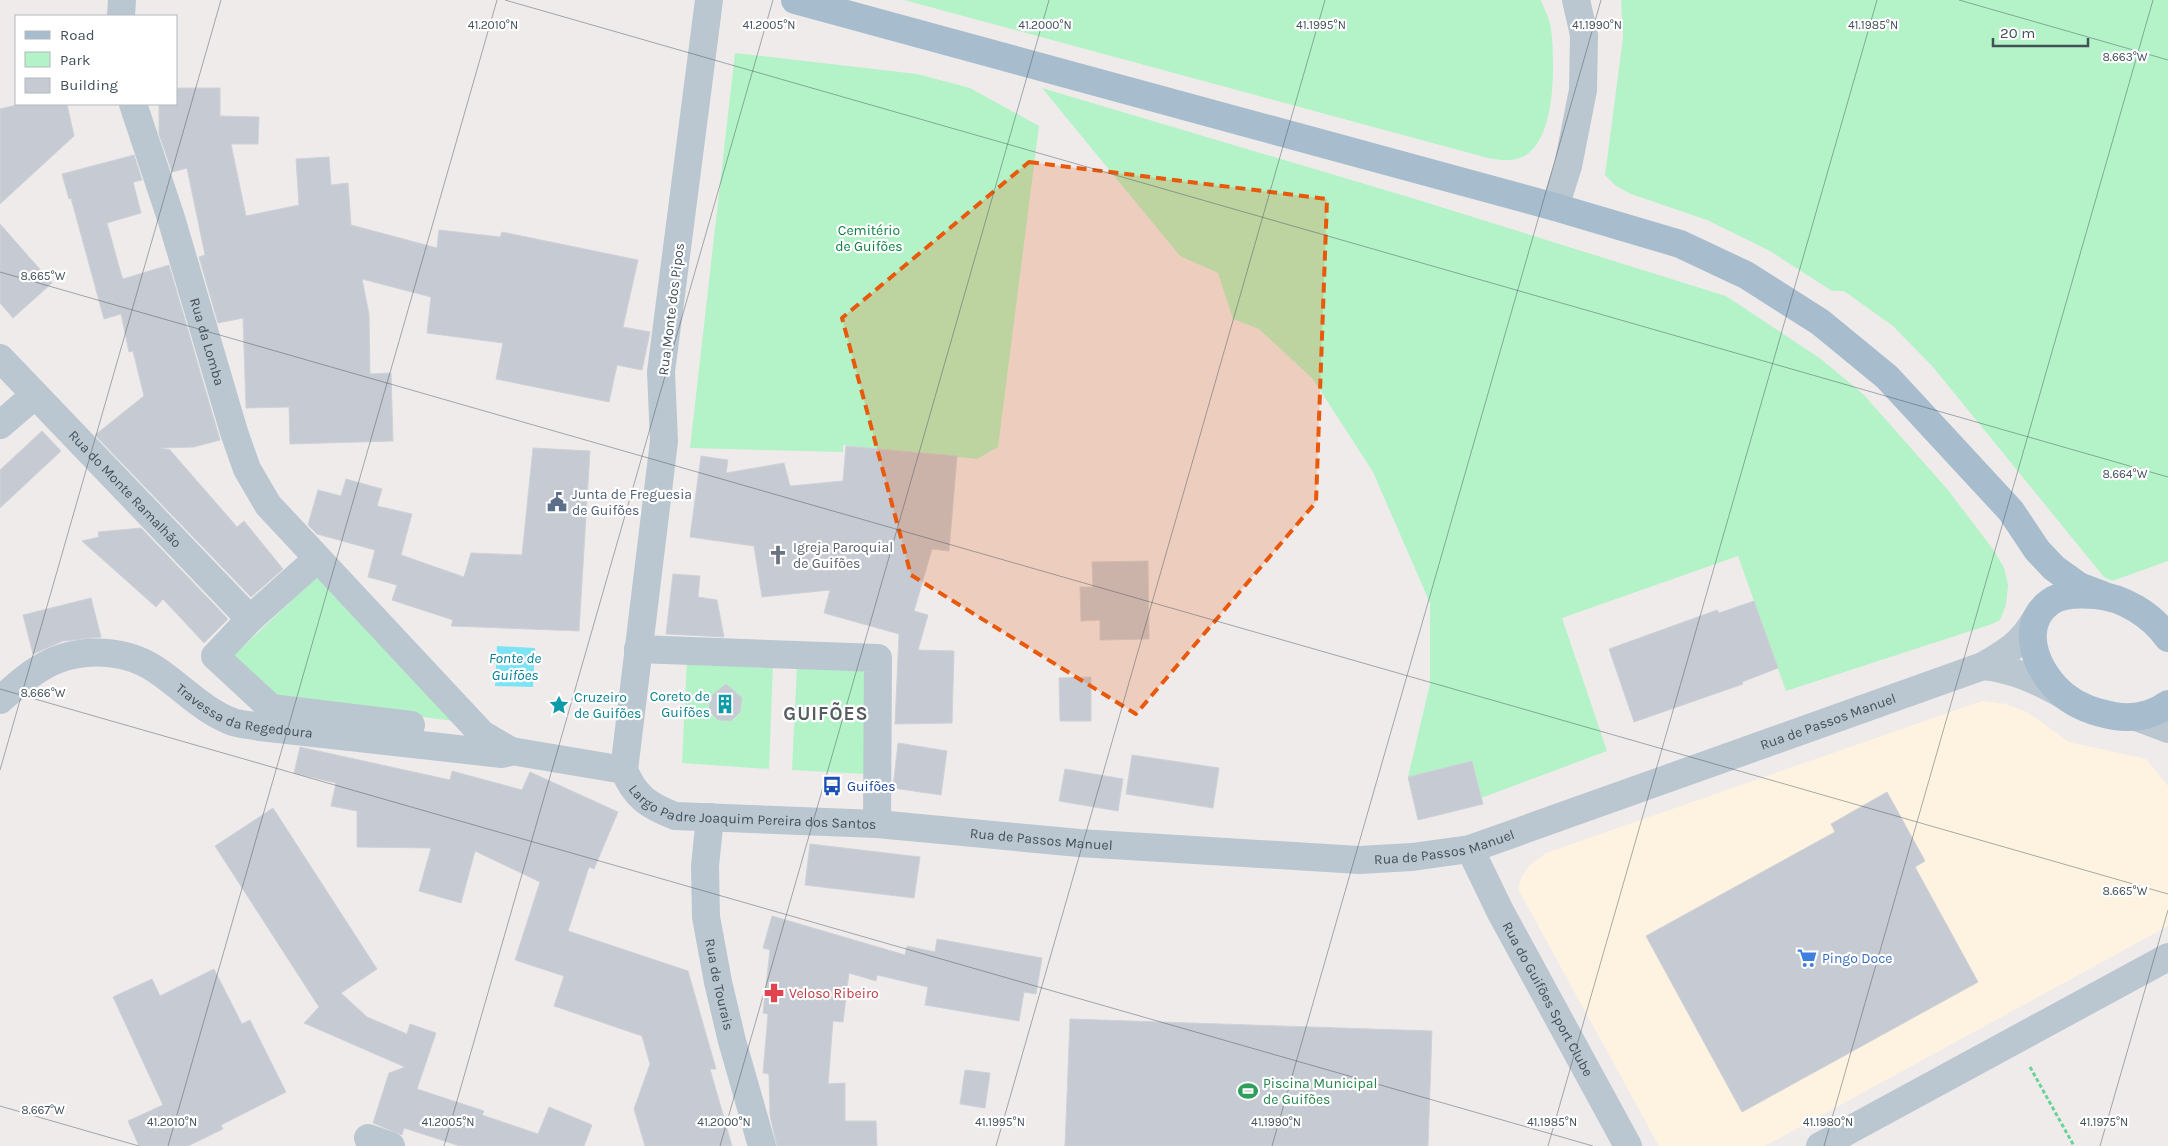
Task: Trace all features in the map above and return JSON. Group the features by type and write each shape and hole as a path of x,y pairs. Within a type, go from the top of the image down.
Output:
{"main road":[{"path":"795,0 1555,207 1680,244 1746,275 1820,322 1887,378 2011,511 2037,550 2065,577 2079,586 2134,607 2148,617 2168,638"},
{"path":"2037,550 2043,589 2033,634 2038,661 2054,686 2078,704 2104,714 2136,717 2160,710 2168,704"},
{"path":"2038,616 2051,601 2068,595 2103,595"},
{"path":"2134,607 2168,611"}],"street":[{"path":"121,15 122,0"},
{"name":"Rua Monte dos Pipos","path":"638,649 664,441 661,372 709,0"},
{"path":"1555,207 1568,166 1583,90 1584,35 1576,0"},
{"name":"Rua da Lomba","path":"133,105 171,218 234,432 247,469 268,505 317,560"},
{"name":"Rua do Monte Ramalhão","path":"0,358 250,619"},
{"path":"0,425 35,395"},
{"name":"Largo Padre Joaquim Pereira dos Santos","path":"482,734 271,708 215,656 250,619 317,560 482,734 511,751 624,770"},
{"name":"Rua de Passos Manuel","path":"877,824 1079,843 1359,860 1412,857 1470,849 1983,666 2012,649 2029,630 2038,616"},
{"name":"Largo Padre Joaquim Pereira dos Santos","path":"638,649 878,658 877,824 675,816 659,810 643,800 631,786 624,770 638,649"},
{"name":"Travessa da Regedoura","path":"0,700 39,668 61,659 81,654 117,653 154,668 210,710 234,722 260,727 502,754 511,751"},
{"name":"Rua de Passos Manuel","path":"1983,666 2001,668 2032,678 2065,696"},
{"path":"2136,717 2168,729"},
{"name":"Rua de Tourais","path":"710,817 705,866 706,917 718,982 732,1041 762,1146"},
{"name":"Rua do Guifões Sport Clube","path":"1470,849 1500,911 1628,1146"},
{"path":"1820,1146 2168,958"}],"path":[{"path":"2015,1040 2074,1146"}],"highlighted area":[{"path":"1029,162 1327,199 1316,502 1136,714 911,575 842,318"}],"shaded area":[{"path":"1982,701 2006,704 2027,712 2069,742 2146,759 2168,786 2168,926 1765,1146 1659,1146 1518,889 1522,876 1529,866 1546,853"}],"green space":[{"path":"904,0 1541,0 1551,29 1552,43 1553,80 1548,118 1542,135 1533,149 1514,160 1492,159"},
{"path":"1621,0 2168,0 2168,561 2112,581 2104,577 1933,367 1893,326 1844,291 1832,291 1770,251 1707,220 1631,194 1616,186 1605,175 1623,38"},
{"name":"Cemitério de Guifões","path":"735,53 917,74 970,88 1039,126 998,447 977,459 843,445 843,452 690,448"},
{"path":"1042,88 1412,198 1726,296 1821,359 1863,394 1948,490 1995,552 2004,568 2008,585 2006,605 2000,620 1786,691 1738,556 1562,618 1607,751 1481,798 1472,761 1408,777 1430,684 1430,603 1373,472 1313,379 1259,329 1233,319 1218,273 1180,256"},
{"path":"320,574 455,721 274,699 232,657"},
{"path":"687,660 773,664 769,769 682,763"},
{"path":"797,667 868,670 866,774 792,770"}],"water":[{"name":"Fonte de Guifões","path":"497,646 535,648 533,687 495,686"}],"building":[{"path":"178,88 220,88 220,116 259,117 258,144 231,144 246,216 299,205 296,159 329,157 331,185 348,183 351,225 437,248 439,230 500,237 502,232 638,260 623,327 650,332 642,370 617,365 609,402 496,379 503,343 427,333 431,297 362,279 369,314 370,374 391,373 393,441 290,444 289,407 246,408 243,318 218,323 199,257 205,255 187,168 172,172 159,134 159,105 178,105"},
{"path":"17,105 67,105 74,136 0,204 0,109"},
{"path":"134,155 142,180 133,182 141,213 107,223 121,274 123,279 169,265 220,440 194,447 160,448 170,450 237,527 244,521 283,569 251,597 95,435 144,396 133,351 129,352 121,314 104,319 71,198 69,199 62,174"},
{"path":"0,224 52,283 13,318 0,303"},
{"path":"42,431 61,451 0,508 0,470"},
{"path":"846,446 957,456 949,551 932,549 914,611 928,615 918,650 954,651 952,723 895,724 899,634 824,613 830,590 762,597 754,546 690,537 701,456 728,460 726,473 784,463 790,486 843,481"},
{"name":"Junta de Freguesia de Guifões","path":"533,448 590,451 579,631 451,626 453,620 392,600 397,585 368,577 375,550 317,534 308,525 318,490 341,496 346,479 382,489 377,506 412,514 401,555 464,577 471,553 522,555"},
{"path":"141,528 228,619 204,643 163,599 156,607 82,541 99,537 98,532"},
{"path":"1148,561 1149,639 1100,640 1100,620 1081,621 1080,587 1093,587 1092,562"},
{"path":"673,574 700,576 698,597 717,600 724,637 666,634"},
{"path":"91,598 101,637 63,641 33,654 23,615"},
{"path":"1754,601 1778,668 1742,682 1743,684 1634,722 1609,649 1717,610 1719,613"},
{"path":"1091,677 1091,721 1060,721 1059,678"},
{"name":"Coreto de Guifões","path":"726,684 742,698 740,712 731,721 718,720 709,711 710,697"},
{"path":"898,743 947,751 941,795 893,788"},
{"path":"300,747 450,780 452,771 522,790 530,772 618,812 594,869 589,867 568,931 688,971 716,1069 710,1069 732,1146 645,1146 634,1109 650,1064 642,1036 554,1006 564,976 515,960 540,882 475,851 461,903 419,891 431,848 357,847 357,811 331,806 336,783 294,773"},
{"path":"1132,755 1219,768 1213,808 1126,794"},
{"path":"1472,761 1483,804 1418,820 1408,777"},
{"path":"1065,769 1123,779 1118,811 1059,801"},
{"path":"1887,792 1925,861 1915,867 1978,982 1742,1112 1646,936 1835,832 1831,824"},
{"path":"273,808 377,969 341,993 367,1017 407,1034 410,1024 436,1033 417,1089 484,1111 482,1115 538,1134 549,1107 592,1125 584,1146 460,1146 404,1128 402,1135 373,1123 389,1073 405,1067 304,1023 319,1007 215,846"},
{"path":"810,844 920,857 914,898 805,885"},
{"path":"772,916 905,955 907,946 935,952 937,939 1042,958 1036,994 1024,992 1019,1021 925,1005 928,987 877,975 876,981 849,973 843,1022 833,1021 828,1084 845,1083 845,1121 876,1121 877,1146 777,1146 770,1116 769,1074 763,1073 768,1014 763,1013 770,950 763,948"},
{"path":"214,969 242,1024 250,1020 286,1092 221,1125 223,1129 188,1146 139,1146 128,1121 163,1105 113,997 152,979 160,996"},
{"name":"Piscina Municipal de Guifões","path":"1070,1019 1432,1031 1428,1146 1065,1146"},
{"path":"965,1070 990,1073 985,1108 960,1104"}],"place":[{"name":"Junta de Freguesia de Guifões","path":"557,502"},
{"name":"Igreja Paroquial de Guifões","path":"778,555"},
{"name":"Coreto de Guifões","path":"725,704"},
{"name":"Cruzeiro de Guifões","path":"559,705"},
{"name":"Guifões","path":"832,786"},
{"name":"Pingo Doce","path":"1807,958"},
{"name":"Veloso Ribeiro","path":"774,993"},
{"name":"Piscina Municipal de Guifões","path":"1248,1091"}],"district":[{"name":"GUIFÕES","path":"826,713"}]}
